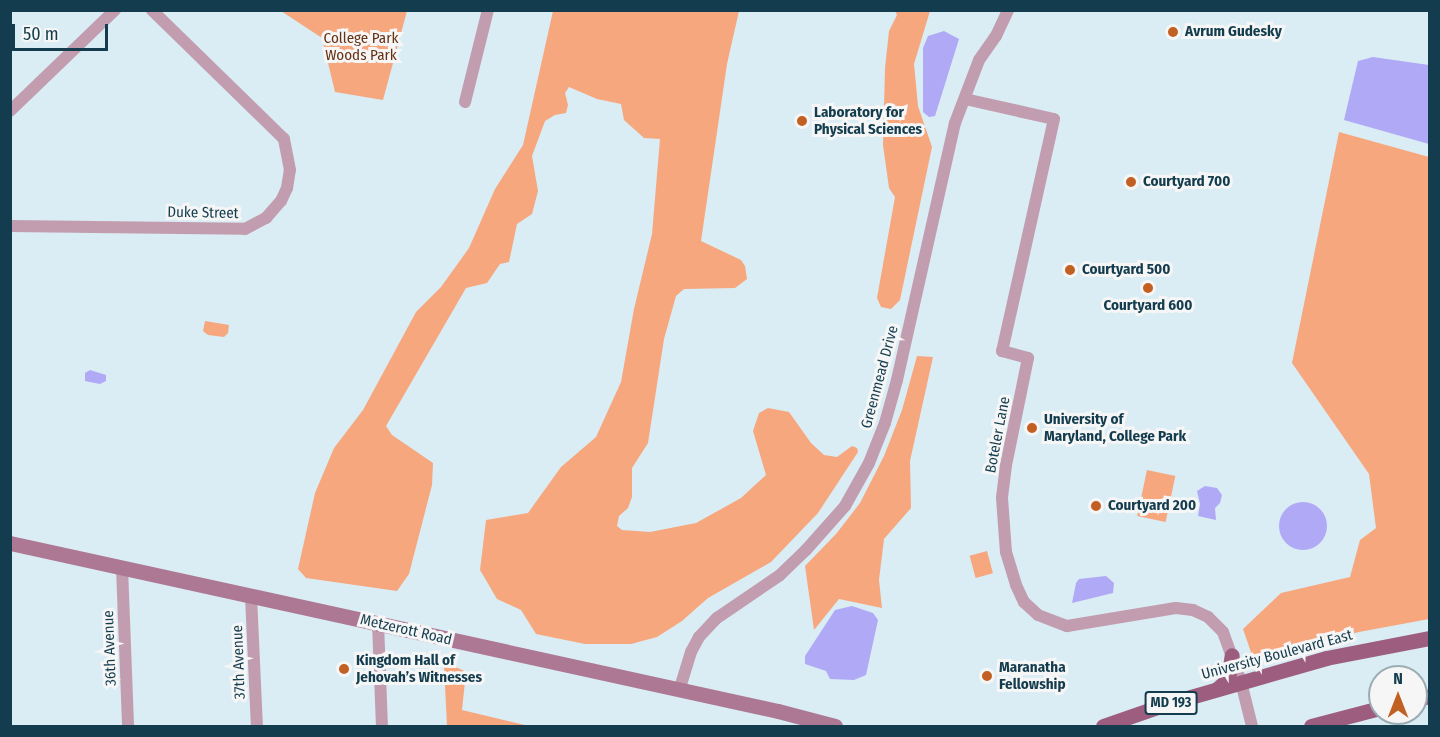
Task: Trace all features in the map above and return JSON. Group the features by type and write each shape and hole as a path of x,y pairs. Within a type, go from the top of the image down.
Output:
{"main road":[{"name":"University Boulevard East","path":"1102,726 1217,689 1326,658 1430,638"},
{"path":"1217,689 1228,679 1232,655"},
{"path":"1311,726 1368,711"}],"street":[{"path":"10,111 115,10"},
{"name":"Duke Street","path":"10,226 245,229 266,218 281,201 287,188 290,170 284,139 152,10"},
{"path":"465,102 488,10"},
{"name":"Greenmead Drive","path":"679,691 691,652 699,637 717,618 780,575 814,542 845,506 869,463 885,423 897,380 946,152 979,60 996,36 1008,10"},
{"name":"Boteler Lane","path":"965,99 1054,119 1002,351 1028,358 1006,465 1002,498 1006,552 1012,576 1024,602 1038,615 1066,626 1176,608 1193,610 1208,617 1223,632 1241,682"},
{"name":"Metzerott Road","path":"10,543 835,726"},
{"name":"36th Avenue","path":"122,568 128,726"},
{"name":"37th Avenue","path":"251,596 257,726"},
{"path":"378,623 382,726"},
{"path":"1241,682 1252,726"}],"green space":[{"name":"College Park Woods Park","path":"281,11 407,11 383,100 335,92 322,38"},
{"path":"553,11 739,11 727,64 701,241 741,260 745,266 747,279 735,288 684,289 676,296 664,339 648,443 632,468 632,497 628,508 619,516 617,526 622,530 650,532 696,523 741,498 766,475 753,431 759,413 768,408 789,412 811,443 824,455 837,457 852,446 857,448 858,452 818,513 771,562 708,598 682,621 657,637 631,644 585,644 536,634 521,610 497,599 480,570 486,520 528,513 561,467 596,437 621,382 634,309 652,234 660,139 644,138 624,120 621,104 597,99 569,87 565,93 568,105 566,113 555,115 545,121 532,156 538,191 532,214 517,224 509,262 500,264 487,283 466,288 386,426 392,435 433,463 432,485 409,574 397,591 306,578 298,569 315,493 334,448 363,410 416,312 441,287 469,248 495,189 523,145"},
{"path":"895,11 930,11 914,64 918,106 932,147 900,300 891,309 881,307 877,298 895,197 889,188 883,145 885,68 889,31 897,15"},
{"path":"1339,132 1429,157 1429,619 1359,632 1253,658 1243,629 1281,593 1350,577 1360,540 1376,528 1369,474 1292,363"},
{"path":"205,321 229,325 228,333 224,337 208,335 203,331"},
{"path":"917,356 933,357 910,461 911,508 884,539 879,580 882,608 839,599 814,630 805,566 836,534 860,503 884,456 902,410"},
{"path":"1147,470 1175,476 1166,522 1137,516"},
{"path":"987,551 993,573 976,578 970,556"},
{"path":"448,663 466,672 462,710 529,726 447,726 444,666"}],"shaded area":[{"path":"944,31 959,39 935,116 929,117 923,112 923,48 928,36"},
{"path":"1373,57 1429,65 1429,144 1344,120 1358,61"},
{"path":"90,370 106,375 106,381 100,384 85,381 85,373"},
{"path":"1205,486 1217,488 1222,495 1220,503 1215,508 1216,520 1198,516 1200,504 1197,491"},
{"path":"1303,502 1320,509 1327,526 1320,543 1303,550 1286,543 1279,526 1286,509"},
{"path":"1106,576 1114,583 1113,593 1072,603 1079,579"},
{"path":"852,606 873,613 878,620 866,675 854,680 830,679 826,671 805,664 805,656 835,610"}],"place":[{"name":"Avrum Gudesky","path":"1173,32"},
{"name":"Laboratory for Physical Sciences","path":"802,121"},
{"name":"Courtyard 700","path":"1131,182"},
{"name":"Courtyard 500","path":"1070,270"},
{"name":"Courtyard 600","path":"1148,288"},
{"name":"University of Maryland, College Park","path":"1032,428"},
{"name":"Courtyard 200","path":"1096,506"},
{"name":"Kingdom Hall of Jehovah’s Witnesses","path":"344,669"},
{"name":"Maranatha Fellowship","path":"987,676"}]}
